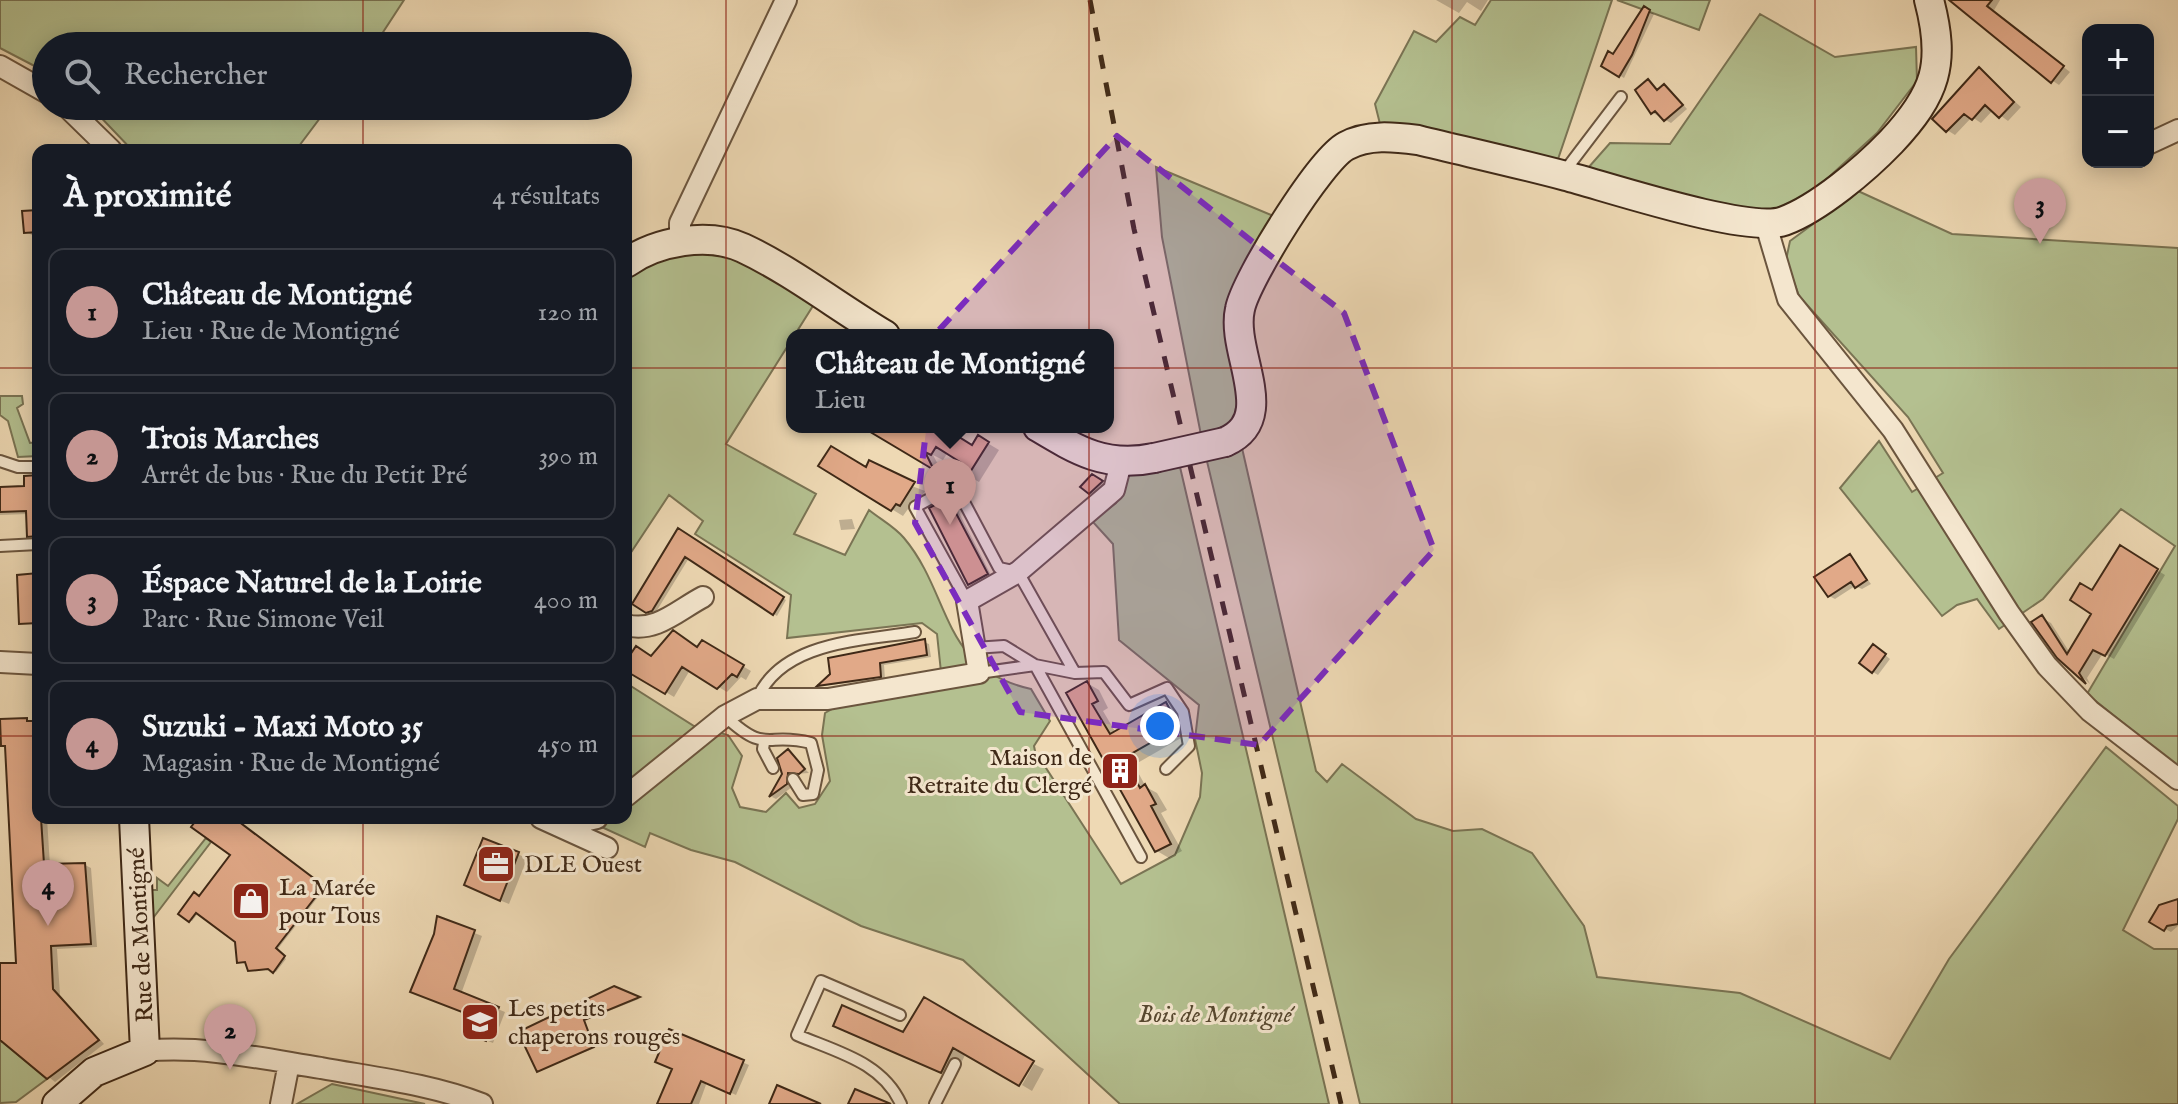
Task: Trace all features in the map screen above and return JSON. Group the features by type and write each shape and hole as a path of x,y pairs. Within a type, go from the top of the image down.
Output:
{"street":[{"path":"680,241 680,223 786,0"},
{"path":"1048,433 1083,454 1121,463 1225,442 1247,428 1252,410 1238,322 1248,286 1330,157 1358,140 1397,137 1766,225 1784,221 1846,182 1917,114 1937,66 1937,30 1929,0"},
{"path":"0,66 32,84"},
{"path":"80,120 105,144"},
{"path":"2154,141 2178,130"},
{"path":"1766,225 1788,299 1893,430 2039,655 2090,711 2178,779"},
{"path":"632,259 680,241 712,240 742,247 875,329"},
{"path":"632,791 725,716 757,699 828,699 979,673 967,601 1018,572 1114,490 1121,463"},
{"path":"632,626 664,621 703,597"},
{"path":"8,662 32,664"},
{"name":"Rue de Montigné","path":"134,824 145,1051"},
{"path":"557,824 607,848"},
{"path":"562,826 571,824"},
{"path":"57,1102 94,1072 145,1051 184,1049 441,1089 482,1104"},
{"path":"281,1104 289,1063"}],"lane":[{"path":"1562,175 1621,97"},
{"path":"0,461 32,466"},
{"path":"967,601 915,507 955,485 999,568 1018,572 1075,673"},
{"path":"0,540 0,547 32,544"},
{"path":"757,699 765,681 813,650 915,632"},
{"path":"974,648 1004,646 1035,665 1141,857"},
{"path":"979,673 1035,665 1075,673 1104,672 1129,705 1167,688 1183,712 1189,746 1166,769"},
{"path":"725,716 743,733 764,743 790,737 811,743 818,770 813,794 803,795 793,779"},
{"path":"764,743 763,749 773,768"},
{"path":"900,1015 821,981 797,1035 868,1065 892,1084 901,1104"},
{"path":"935,1104 955,1064"}],"highlighted area":[{"path":"1117,136 1344,313 1434,550 1259,745 1020,712 915,523 938,331"}],"green space":[{"path":"0,0 404,0 383,32 32,32 32,65 0,48"},
{"path":"1491,0 1612,0 1557,162 1380,124 1375,104 1414,31 1436,42 1460,17 1475,25"},
{"path":"1617,0 1710,0 1699,30"},
{"path":"1760,14 1835,57 1916,47 1917,81 1877,133 1806,198 1775,212 1721,206 1588,168 1610,143 1670,144"},
{"path":"103,120 318,120 300,144 126,144"},
{"path":"1156,167 1276,217 1234,290 1225,328 1241,414 1232,429 1202,440 1162,237"},
{"path":"1858,191 1952,234 2178,248 2178,767 2087,694 2175,546 2121,509 2043,599 1999,629 1977,599 1957,605 1942,616 1840,488 1879,441 1912,492 1943,473 1908,417 1799,296 1786,260 1790,241"},
{"name":"Bois de Montigné","path":"695,245 740,256 816,301 798,329 786,329 786,349 726,444 816,494 794,534 845,555 869,510 904,538 920,560 963,647 980,665 1001,679 1031,689 1050,721 1034,746 1035,751 1121,884 1175,855 1200,797 1202,773 1195,739 1199,705 1119,640 1113,544 1092,521 1116,503 1129,475 1180,467 1329,1104 1120,1104 963,960 861,926 735,862 691,850 650,833 645,847 595,824 632,824 632,687 694,726 728,735 742,756 732,788 740,807 766,812 786,793 799,808 815,804 830,781 822,735 825,713 846,701 941,672 937,634 922,623 787,638 791,595 695,534 703,521 669,495 632,551 632,272"},
{"path":"0,396 22,396 23,404 17,408 32,443 32,456 18,457 8,421 0,415"},
{"path":"1226,447 1242,448 1316,771 1327,782 1342,764 1416,819 1453,831 1482,829 1532,853 1584,926 1597,977 1740,993 1890,1059 1949,959 2106,747 2178,806 2178,819 2123,930 2154,949 2178,949 2178,1104 1360,1104 1205,453"},
{"path":"206,838 211,842 150,922 151,890 157,890 157,878 168,886"},
{"path":"0,1040 47,1079 16,1102 0,1103"},
{"path":"332,1084 425,1104 297,1104"}],"building":[{"path":"1949,0 1992,0 1987,6 2064,66 2051,83"},
{"path":"1644,6 1650,10 1632,55 1619,77 1601,66 1608,51 1613,54"},
{"path":"1979,67 2014,102 1999,118 1985,105 1972,120 1964,114 1946,132 1932,119"},
{"path":"1648,79 1657,90 1664,84 1683,105 1664,121 1655,111 1651,114 1635,90"},
{"path":"32,210 32,232 24,233 22,211"},
{"path":"872,433 953,433 972,445 978,435 989,442 967,477 956,470 960,462 936,447 931,455 925,452 934,470"},
{"path":"831,446 866,467 869,460 915,482 900,506 896,504 891,511 818,466"},
{"path":"1092,474 1103,481 1089,494 1080,487"},
{"path":"32,475 32,537 27,537 26,511 0,512 0,487 24,486 24,476"},
{"path":"948,498 988,574 968,585 929,508"},
{"path":"678,528 784,597 773,615 685,557 652,611 646,613 632,604"},
{"path":"2120,545 2158,569 2105,656 2093,650 2079,673 2086,684 2057,658 2031,622 2042,615 2067,654 2091,614 2070,600 2080,583 2092,590"},
{"path":"1850,554 1867,580 1855,588 1851,582 1828,597 1814,577"},
{"path":"32,574 32,623 19,624 17,575"},
{"path":"673,630 697,647 702,640 744,665 737,677 732,674 717,689 682,667 665,694 632,675 632,652 636,646 651,656"},
{"path":"925,639 927,655 880,663 881,677 817,686 830,674 828,658"},
{"path":"1873,644 1886,654 1872,673 1859,663"},
{"name":"Maison de Retraite du Clergé","path":"1087,681 1098,701 1092,704 1110,734 1166,702 1177,724 1178,727 1124,758 1140,788 1145,784 1156,804 1151,806 1171,844 1155,852 1066,693"},
{"path":"27,718 27,721 32,721 32,824 41,824 44,864 85,863 91,944 51,946 53,989 99,1040 47,1079 0,1040 0,963 16,963 5,746 1,746 0,719"},
{"path":"788,749 805,769 799,774 788,773 787,784 769,797 782,774 777,758"},
{"path":"193,824 242,824 324,886 276,948 285,956 273,973 268,969 248,971 245,962 237,963 235,942 196,913 189,922 178,914 194,892 199,896 230,855 191,827"},
{"path":"483,838 519,852 500,901 464,885"},
{"path":"2178,899 2178,924 2167,926 2164,931 2149,922 2159,905"},
{"path":"437,916 475,930 454,989 499,1007 486,1041 464,1032 470,1015 410,992 434,934"},
{"path":"614,986 640,997 584,1020 594,1047 537,1072 518,1032"},
{"path":"924,997 1034,1061 1019,1086 953,1048 941,1073 833,1026 842,1005 903,1032"},
{"path":"669,1029 744,1060 730,1094 701,1081 691,1104 657,1104 672,1069 655,1062"},
{"path":"777,1085 821,1104 769,1104"},
{"path":"855,1089 891,1104 848,1104"}],"railway":[{"path":"1090,0 1134,229 1341,1104"}],"place":[{"name":"Éspace Naturel de la Loirie","path":"2040,244"},
{"name":"Château de Montigné","path":"950,525"},
{"name":"Maison de Retraite du Clergé","path":"1120,771"},
{"name":"DLE Ouest","path":"496,864"},
{"name":"La Marée pour Tous","path":"251,901"},
{"name":"Suzuki - Maxi Moto 35","path":"48,926"},
{"name":"Les petits chaperons rouges","path":"480,1022"},
{"name":"Trois Marches","path":"230,1070"}]}
